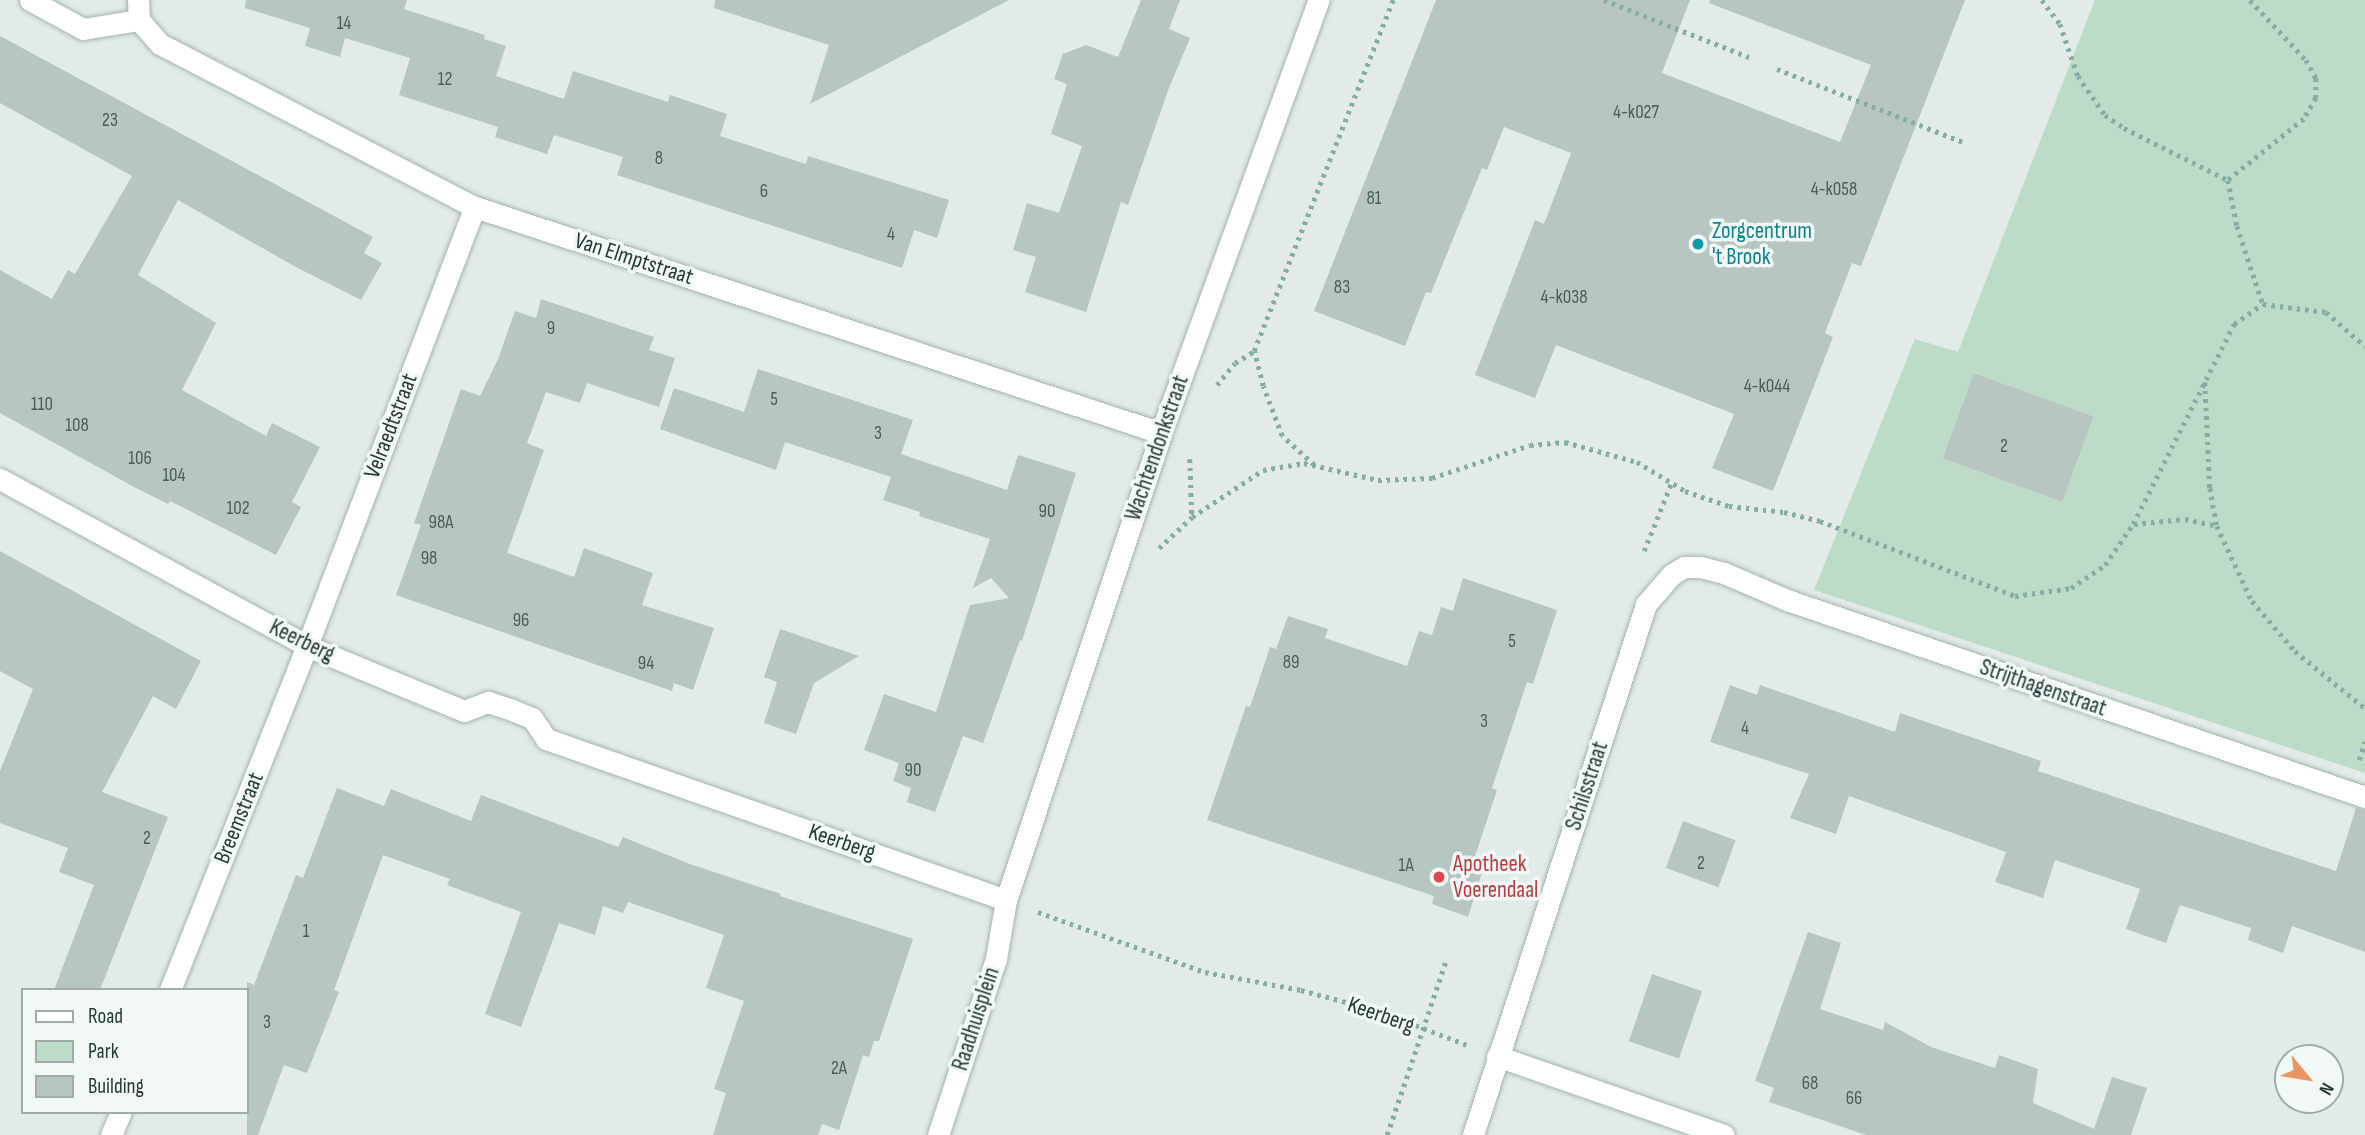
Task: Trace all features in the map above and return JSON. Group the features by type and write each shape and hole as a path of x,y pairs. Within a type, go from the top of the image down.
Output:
{"street":[{"name":"Van Elmptstraat","path":"30,0 83,29 138,10 160,44 475,206 1161,433"},
{"name":"Wachtendonkstraat","path":"1006,900 1161,433 1319,0"},
{"name":"Velraedtstraat","path":"307,646 475,206"},
{"name":"Keerberg","path":"0,479 307,646 464,711 488,702 512,710 532,718 545,739 1006,900"},
{"name":"Schilsstraat","path":"1497,1056 1646,604 1671,575 1685,567 1700,567 1724,573"},
{"name":"Strijthagenstraat","path":"1724,573 1812,609 2365,797"},
{"name":"Breemstraat","path":"171,988 307,646"},
{"name":"Raadhuisplein","path":"938,1135 996,959 1006,900"},
{"path":"1473,1135 1497,1056 1724,1135"},
{"path":"111,1135 120,1114"}],"path":[{"path":"1314,466 1282,436 1262,386 1254,351 1393,0"},
{"path":"1604,0 1749,57"},
{"path":"2042,0 2060,24 2078,76 2105,114 2124,128 2228,180"},
{"path":"2228,180 2304,119 2316,98 2316,78 2306,60 2250,0"},
{"path":"1777,69 1966,143"},
{"path":"2228,180 2237,226 2263,304"},
{"path":"1158,549 1192,517 1263,470 1304,463 1378,480 1432,478 1530,444 1565,442 1637,462 1671,484 1729,506 1784,512 1820,521 2015,596 2071,588 2105,565 2133,524 2234,324 2263,304 2326,312 2365,346"},
{"path":"2205,380 2210,488 2217,526 2252,601 2295,651 2365,708"},
{"path":"1646,604 1637,568 1671,484"},
{"path":"2133,524 2185,519 2217,526"},
{"name":"Keerberg","path":"1006,900 1205,972 1301,990 1376,1010 1497,1056"},
{"path":"1387,1135 1446,961"}],"green space":[{"path":"2095,0 2365,0 2365,773 1814,590 1915,339 1958,352","holes":["1975,373 2093,417 2062,502 1944,459"]}],"building":[{"path":"246,0 407,0 404,9 485,35 484,39 506,46 496,76 564,99 573,71 668,102 670,95 727,114 720,136 806,164 808,156 949,200 937,238 914,230 902,268 617,175 623,157 554,135 547,154 495,137 498,127 399,95 410,58 345,38 340,57 305,46 310,28 245,8"},
{"path":"715,0 1009,0 810,104 829,45 714,8"},
{"path":"1141,0 1180,0 1169,29 1190,38 1169,88 1128,205 1121,202 1086,312 1025,292 1036,257 1013,250 1027,203 1059,213 1082,146 1051,134 1067,84 1054,79 1063,54 1086,45 1118,57"},
{"name":"Zorgcentrum 't Brook","path":"1436,0 1690,0 1662,73 1840,142 1871,65 1709,3 1710,0 1965,0 1861,266 1852,263 1825,333 1833,337 1773,491 1712,468 1734,414 1556,345 1535,398 1475,375 1535,220 1544,224 1571,153 1504,127 1487,170 1482,168 1431,293 1426,292 1405,346 1314,311"},
{"path":"0,36 373,237 364,253 382,263 361,300 294,266 178,200 138,275 216,323 182,390 266,436 272,423 320,447 292,502 301,507 276,555 170,501 168,504 134,487 0,413 0,270 52,299 68,270 75,274 132,176 0,103"},
{"path":"541,299 654,337 649,350 675,358 659,407 587,383 580,403 546,392 527,443 544,450 507,553 574,577 584,548 653,573 642,605 714,628 693,690 674,683 672,691 396,595 421,525 414,523 461,389 480,396 498,359 515,311 536,318"},
{"path":"758,369 913,420 901,454 1007,490 1018,455 1076,473 1022,641 1020,640 983,743 963,736 935,812 907,802 911,788 893,781 899,763 864,750 884,694 936,712 970,605 1009,598 991,578 973,588 990,539 919,516 920,512 883,500 891,477 785,442 776,470 660,429 674,388 744,412"},
{"path":"1974,373 2093,416 2062,502 1943,459"},
{"path":"0,551 201,661 176,709 153,696 102,792 168,817 101,988 55,988 94,885 59,872 68,848 0,823 0,771 33,689 0,671"},
{"path":"1463,578 1557,610 1533,684 1527,682 1492,788 1497,790 1475,856 1486,860 1468,917 1432,904 1434,896 1207,820 1246,706 1250,707 1270,647 1276,649 1288,616 1328,629 1325,638 1407,666 1419,631 1432,635 1441,607 1453,611"},
{"path":"780,629 859,656 814,683 796,734 764,723 777,682 764,677"},
{"path":"1730,685 1757,695 1760,685 1895,732 1900,713 2041,761 2038,771 2336,871 2356,808 2365,810 2365,952 2292,926 2283,953 2248,940 2251,928 2180,905 2166,943 2126,929 2140,889 2055,860 2043,898 1995,882 2006,852 1849,796 1836,834 1790,818 1809,774 1710,742"},
{"path":"337,788 384,806 391,789 471,821 481,795 618,847 623,837 690,864 781,894 780,896 913,939 879,1041 874,1041 869,1057 863,1055 839,1130 822,1124 818,1135 713,1135 726,1093 714,1089 744,1001 706,988 724,935 628,902 623,913 603,906 595,935 559,923 521,1027 485,1014 521,912 447,885 450,879 383,855 334,990 339,992 307,1073 284,1065 258,1135 247,1135 247,982 254,985 296,875 303,878"},
{"path":"1683,821 1736,840 1719,887 1666,868"},
{"path":"1808,932 1841,943 1820,1009 1883,1030 1885,1022 1931,1047 1995,1068 1999,1055 2038,1069 2033,1103 2094,1129 2112,1077 2147,1088 2131,1135 1866,1135 1769,1102 1774,1088 1755,1081"},
{"path":"1652,974 1702,991 1679,1058 1629,1041"}],"place":[{"name":"Zorgcentrum 't Brook","path":"1698,244"},
{"name":"Apotheek Voerendaal","path":"1439,877"}]}
